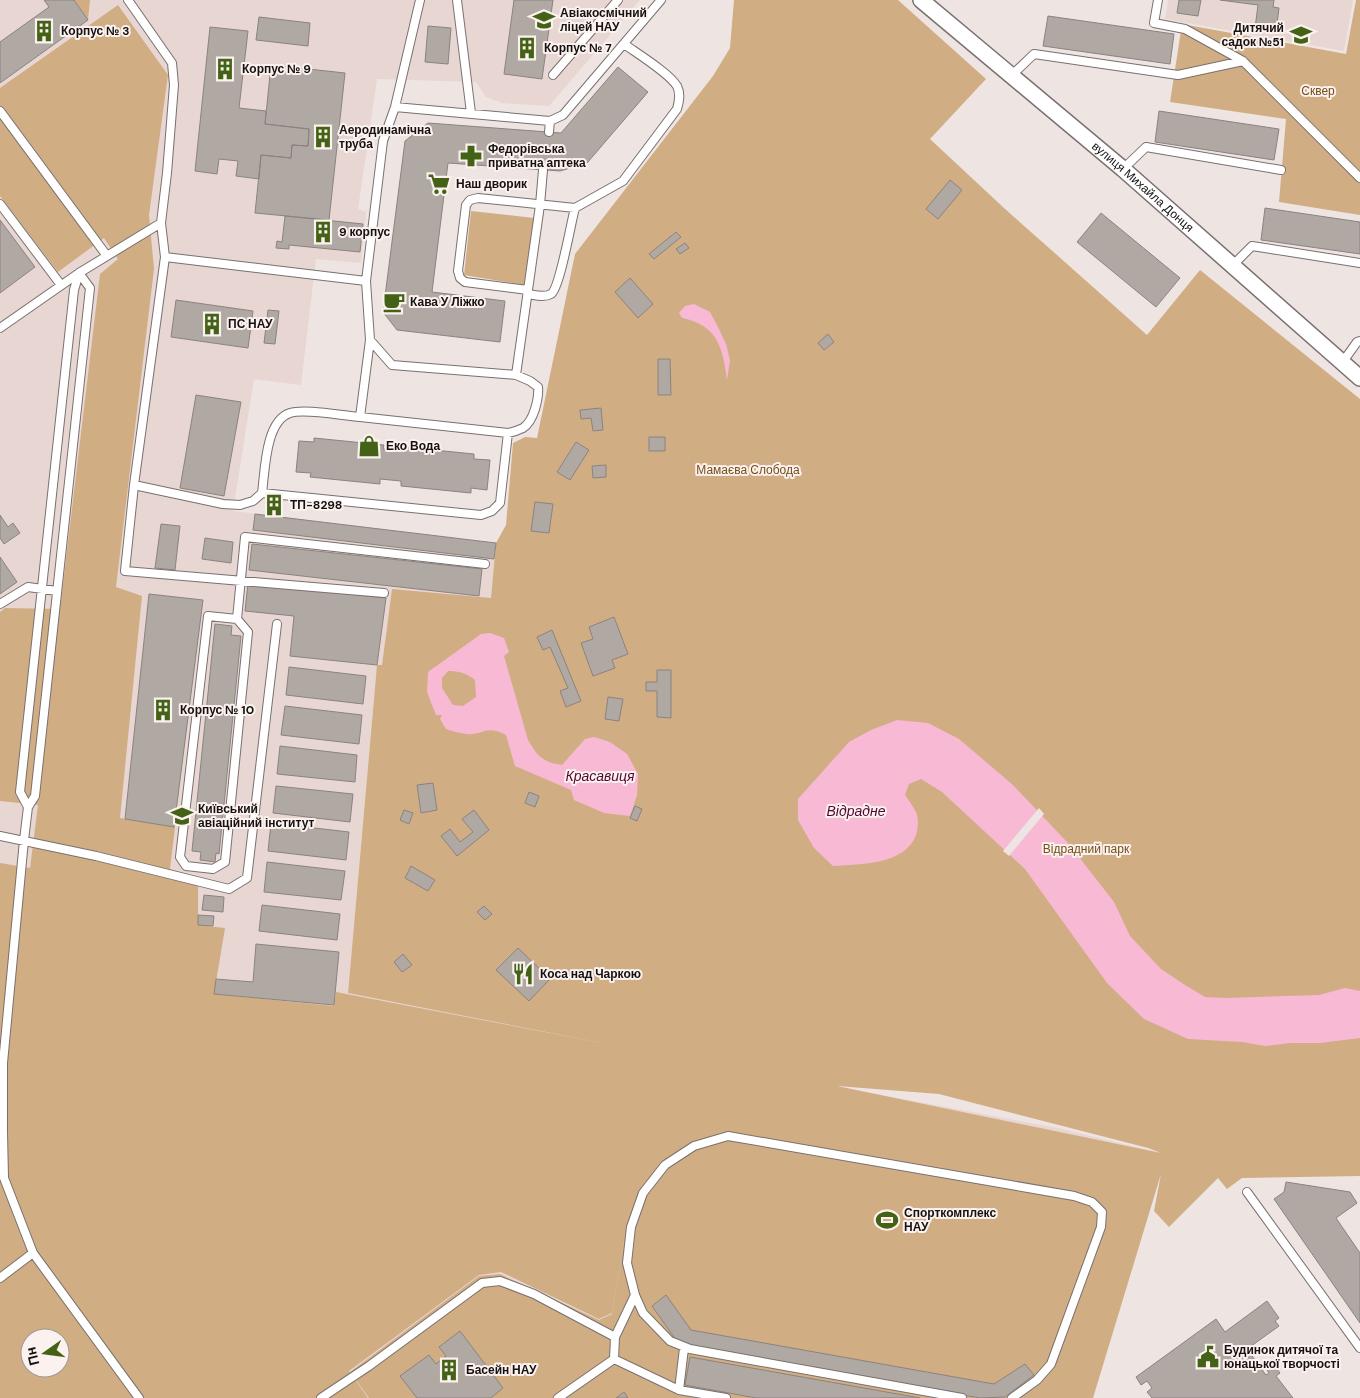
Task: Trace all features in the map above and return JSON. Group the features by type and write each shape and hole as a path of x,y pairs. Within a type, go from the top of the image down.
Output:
{"street":[{"name":"вулиця Михайла Донця","path":"921,0 1123,169 1360,378"}],"lane":[{"path":"128,0 172,63 174,85 161,223 165,257 134,485 125,571 384,593"},
{"path":"360,418 370,340 366,281 383,141 395,107 420,0"},
{"path":"457,0 471,113"},
{"path":"553,75 618,0"},
{"path":"395,107 550,121 562,115 661,0"},
{"path":"1155,0 1154,23 1185,29 1243,61 1360,178"},
{"path":"575,208 554,291 550,295 544,296 466,282 460,278 458,271 466,205 470,200 478,198 575,208 623,181 676,109 680,99 678,88 670,78 624,44"},
{"path":"1012,75 1034,54 1178,75 1243,61"},
{"path":"0,111 107,256"},
{"path":"549,132 550,121"},
{"path":"1123,169 1146,147 1282,170"},
{"path":"516,374 540,205 543,170"},
{"path":"0,204 61,285"},
{"path":"0,328 61,285 161,223"},
{"path":"1233,265 1252,246 1360,263"},
{"path":"165,257 366,281"},
{"path":"28,807 20,792 74,290 80,273"},
{"path":"80,273 90,288 35,796 28,807 24,840 3,1063 4,1178 34,1253 139,1398"},
{"path":"134,485 223,504 240,505 253,501 262,493 270,437 281,418 290,413 302,412 508,433 524,427 530,422 539,394 538,387 530,381 516,374 392,365 370,340"},
{"path":"1342,363 1357,342 1360,341"},
{"path":"262,493 481,515 492,511 500,503 508,433"},
{"path":"237,619 208,616 180,858 186,866 212,869 225,862 248,632 237,619 245,537 486,564"},
{"path":"0,604 28,587 58,591"},
{"path":"0,836 24,840 229,889 247,878 277,624"},
{"path":"962,1398 684,1348 670,1341 643,1313 635,1295 627,1262 632,1227 643,1194 665,1165 694,1146 728,1136 1074,1196 1092,1202 1102,1212 1101,1227 1051,1364 1038,1380 1012,1398"},
{"path":"1247,1192 1360,1348"},
{"path":"0,1278 34,1253"},
{"path":"321,1398 369,1366 482,1283 500,1281 534,1294 615,1337"},
{"path":"614,1359 615,1337 635,1295"},
{"path":"679,1390 684,1348"},
{"path":"614,1359 679,1390 726,1398"},
{"path":"558,1398 614,1359"}],"shaded area":[{"name":"Київський авіаційний інститут","path":"0,0 640,0 549,106 502,103 486,97 476,82 377,79 358,209 366,212 361,263 316,259 301,385 254,379 233,511 496,543 491,598 392,590 382,665 377,665 348,993 656,1050 1058,1128 1165,1154 1093,1398 0,1398"},
{"name":"Дитячий садок №51","path":"1168,0 1353,0 1344,51 1165,19"}],"green space":[{"path":"74,0 90,0 88,20"},
{"path":"734,0 898,0 986,79 930,139 1004,208 1147,335 1200,270 1360,399 1360,1176 1242,1178 1227,1189 1218,1178 1169,1227 1154,1211 1161,1174 1093,1398 369,1398 350,1372 479,1276 500,1274 599,1320 612,1314 637,1160 612,1313 599,1319 501,1272 479,1275 349,1371 368,1398 0,1398 0,863 30,868 38,805 0,801 0,612 5,608 60,609 100,274 118,259 104,238 58,272 0,196 0,88 118,5 168,75 149,215 154,269 116,587 142,596 120,818 175,827 170,869 198,877 198,925 225,928 214,994 334,1006 336,992 623,1047 348,993 377,665 382,665 392,589 491,598 496,543 506,525 513,443 525,437 537,438 575,254 713,76 730,48","holes":["837,1086 939,1094 1148,1148 1161,1153"]},
{"name":"Сквер","path":"1356,0 1360,0 1360,215 1279,202 1286,119 1170,102 1182,24 1346,54"},
{"path":"471,211 534,218 524,285 464,275"}],"water":[{"path":"694,304 710,312 726,344 730,360 727,380 720,349 711,333 704,326 682,318 679,313 685,306"},
{"name":"Красавиця","path":"490,633 504,638 509,652 504,656 528,740 542,758 562,765 585,739 594,737 610,742 627,754 638,774 637,795 630,816 604,813 574,800 571,790 515,766 506,735 493,730 466,734 446,729 440,719 442,715 436,715 427,692 428,672 481,634","holes":["448,671 459,672 475,680 476,697 463,706 453,705 442,688 442,678"]},
{"name":"Відрадне","path":"897,720 928,723 959,739 1013,785 1068,843 1114,902 1130,936 1161,969 1205,997 1319,995 1345,988 1360,991 1360,1038 1320,1043 1290,1043 1265,1046 1242,1042 1188,1039 1144,1019 1107,983 1025,869 942,792 921,779 909,784 905,795 918,817 917,833 910,845 902,852 881,861 833,866 814,848 798,820 798,799 849,742 871,730"}],"pier":[{"path":"1039,808 1044,814 1009,856 1003,851"}],"building":[{"name":"Корпус № 3","path":"44,0 74,0 88,20 0,83 0,42 49,7"},
{"name":"Корпус № 7","path":"514,0 553,0 542,79 504,74"},
{"path":"1179,0 1201,0 1198,16 1177,13"},
{"path":"1220,0 1274,0 1273,7 1279,8 1276,31 1255,28 1258,5"},
{"path":"1048,16 1174,34 1170,64 1043,46"},
{"path":"259,17 310,23 308,46 256,40"},
{"path":"428,26 451,28 448,64 425,62"},
{"name":"Корпус № 9","path":"210,27 248,31 239,108 266,111 265,124 309,129 308,146 292,145 291,158 261,155 259,179 236,176 238,161 219,159 217,174 195,171"},
{"name":"Аеродинамічна труба","path":"271,65 345,73 329,220 255,213 261,155 291,158 292,145 308,146 309,129 265,124"},
{"path":"618,67 648,92 587,163 560,171 448,163 432,292 505,301 500,342 397,330 383,312 405,141 428,123 561,133"},
{"path":"1159,111 1279,129 1274,160 1155,142"},
{"path":"950,180 962,190 938,219 926,209"},
{"path":"1265,208 1360,222 1360,254 1261,240"},
{"path":"1101,213 1180,278 1156,307 1077,242"},
{"name":"9 корпус","path":"285,216 363,224 360,252 289,245 289,249 276,248 277,241 282,242"},
{"path":"0,220 35,267 0,293"},
{"path":"676,232 681,237 654,259 649,254"},
{"path":"685,243 689,248 680,254 676,249"},
{"path":"630,278 653,304 638,318 615,292"},
{"name":"ПС НАУ","path":"176,300 253,311 248,348 171,337"},
{"path":"268,310 279,311 275,344 264,343"},
{"path":"828,334 834,342 824,350 818,343"},
{"path":"658,359 670,359 671,395 658,395"},
{"path":"196,395 241,402 224,496 180,488"},
{"path":"601,408 603,430 593,431 591,418 581,419 580,410"},
{"path":"649,437 665,437 665,451 649,451"},
{"path":"314,438 384,445 383,449 404,451 404,447 474,454 474,459 490,460 487,490 471,488 471,493 401,486 401,481 380,479 380,484 310,477 311,473 296,472 299,441 314,442"},
{"path":"576,442 589,450 570,480 557,472"},
{"path":"606,465 606,477 593,478 592,466"},
{"name":"ТП-8298","path":"268,498 283,499 281,513 266,512"},
{"path":"535,502 553,504 549,533 531,531"},
{"path":"255,514 496,543 494,559 253,530"},
{"path":"0,515 8,527 13,523 20,533 4,544 0,538"},
{"path":"161,524 180,526 175,570 155,568"},
{"path":"205,538 233,542 231,563 202,559"},
{"path":"252,544 482,569 479,596 249,570"},
{"path":"0,557 17,582 0,594"},
{"path":"248,583 386,598 377,665 290,656 294,616 245,611"},
{"name":"Корпус № 10","path":"149,594 203,600 174,827 125,819"},
{"path":"614,617 628,654 612,660 615,668 593,676 581,643 593,639 589,627"},
{"path":"215,624 232,626 231,635 241,636 219,854 216,853 215,862 200,860 201,852 192,851"},
{"path":"552,630 581,701 566,707 560,691 568,688 550,647 543,650 537,637"},
{"path":"289,667 366,676 363,704 286,695"},
{"path":"657,670 671,670 671,718 657,717 657,691 646,691 646,682 657,682"},
{"path":"608,697 623,699 619,721 605,719"},
{"path":"285,706 362,715 359,744 281,735"},
{"path":"280,746 357,755 355,782 277,774"},
{"path":"433,783 437,810 421,813 417,785"},
{"path":"276,786 353,794 350,822 273,813"},
{"path":"529,792 539,796 535,807 525,803"},
{"path":"635,806 642,809 637,821 630,818"},
{"path":"404,810 413,813 409,824 400,820"},
{"path":"474,810 489,830 457,856 441,836 450,829 460,842 473,832 462,819"},
{"path":"271,823 349,832 346,860 268,851"},
{"path":"267,862 345,871 341,900 264,892"},
{"path":"411,866 435,880 428,891 405,878"},
{"path":"204,895 224,897 223,912 202,910"},
{"path":"262,905 340,914 337,940 259,931"},
{"path":"484,906 492,914 485,920 477,912"},
{"path":"198,915 214,916 213,926 198,925"},
{"path":"256,944 339,952 334,1005 214,994 216,979 253,982"},
{"name":"Коса над Чаркою","path":"518,948 550,979 529,1001 496,970"},
{"path":"403,954 412,965 402,972 394,962"},
{"path":"1286,1182 1350,1192 1357,1203 1336,1218 1360,1253 1360,1323 1274,1199 1284,1192"},
{"path":"666,1295 691,1330 994,1384 1025,1364 1034,1375 1005,1397 980,1398 685,1344 676,1340 652,1306"},
{"name":"Будинок дитячої та юнацької творчості","path":"1267,1301 1279,1318 1275,1321 1279,1326 1247,1349 1266,1375 1269,1373 1267,1370 1274,1365 1280,1373 1276,1376 1293,1398 1152,1398 1147,1392 1152,1388 1147,1381 1141,1385 1136,1377 1216,1319 1225,1332"},
{"name":"Басейн НАУ","path":"460,1331 503,1388 491,1398 417,1398 400,1376 429,1355 436,1364 446,1356 439,1347"},
{"path":"690,1357 920,1398 756,1398 685,1385"},
{"path":"624,1392 628,1398 616,1398"}],"place":[{"name":"Авіакосмічний ліцей НАУ","path":"544,20"},
{"name":"Корпус № 3","path":"44,31"},
{"name":"Дитячий садок №51","path":"1301,35"},
{"name":"Корпус № 7","path":"527,48"},
{"name":"Корпус № 9","path":"225,69"},
{"name":"Аеродинамічна труба","path":"323,137"},
{"name":"Федорівська приватна аптека","path":"471,156"},
{"name":"Наш дворик","path":"439,184"},
{"name":"9 корпус","path":"323,232"},
{"name":"Кава У Ліжко","path":"394,302"},
{"name":"ПС НАУ","path":"212,324"},
{"name":"Еко Вода","path":"369,446"},
{"name":"ТП-8298","path":"274,505"},
{"name":"Корпус № 10","path":"163,710"},
{"name":"Київський авіаційний інститут","path":"182,816"},
{"name":"Коса над Чаркою","path":"523,974"},
{"name":"Спорткомплекс НАУ","path":"887,1220"},
{"name":"Будинок дитячої та юнацької творчості","path":"1208,1357"},
{"name":"Басейн НАУ","path":"449,1370"}],"park label":[{"name":"Мамаєва Слобода","path":"748,470"},
{"name":"Відрадний парк","path":"1086,849"}]}
